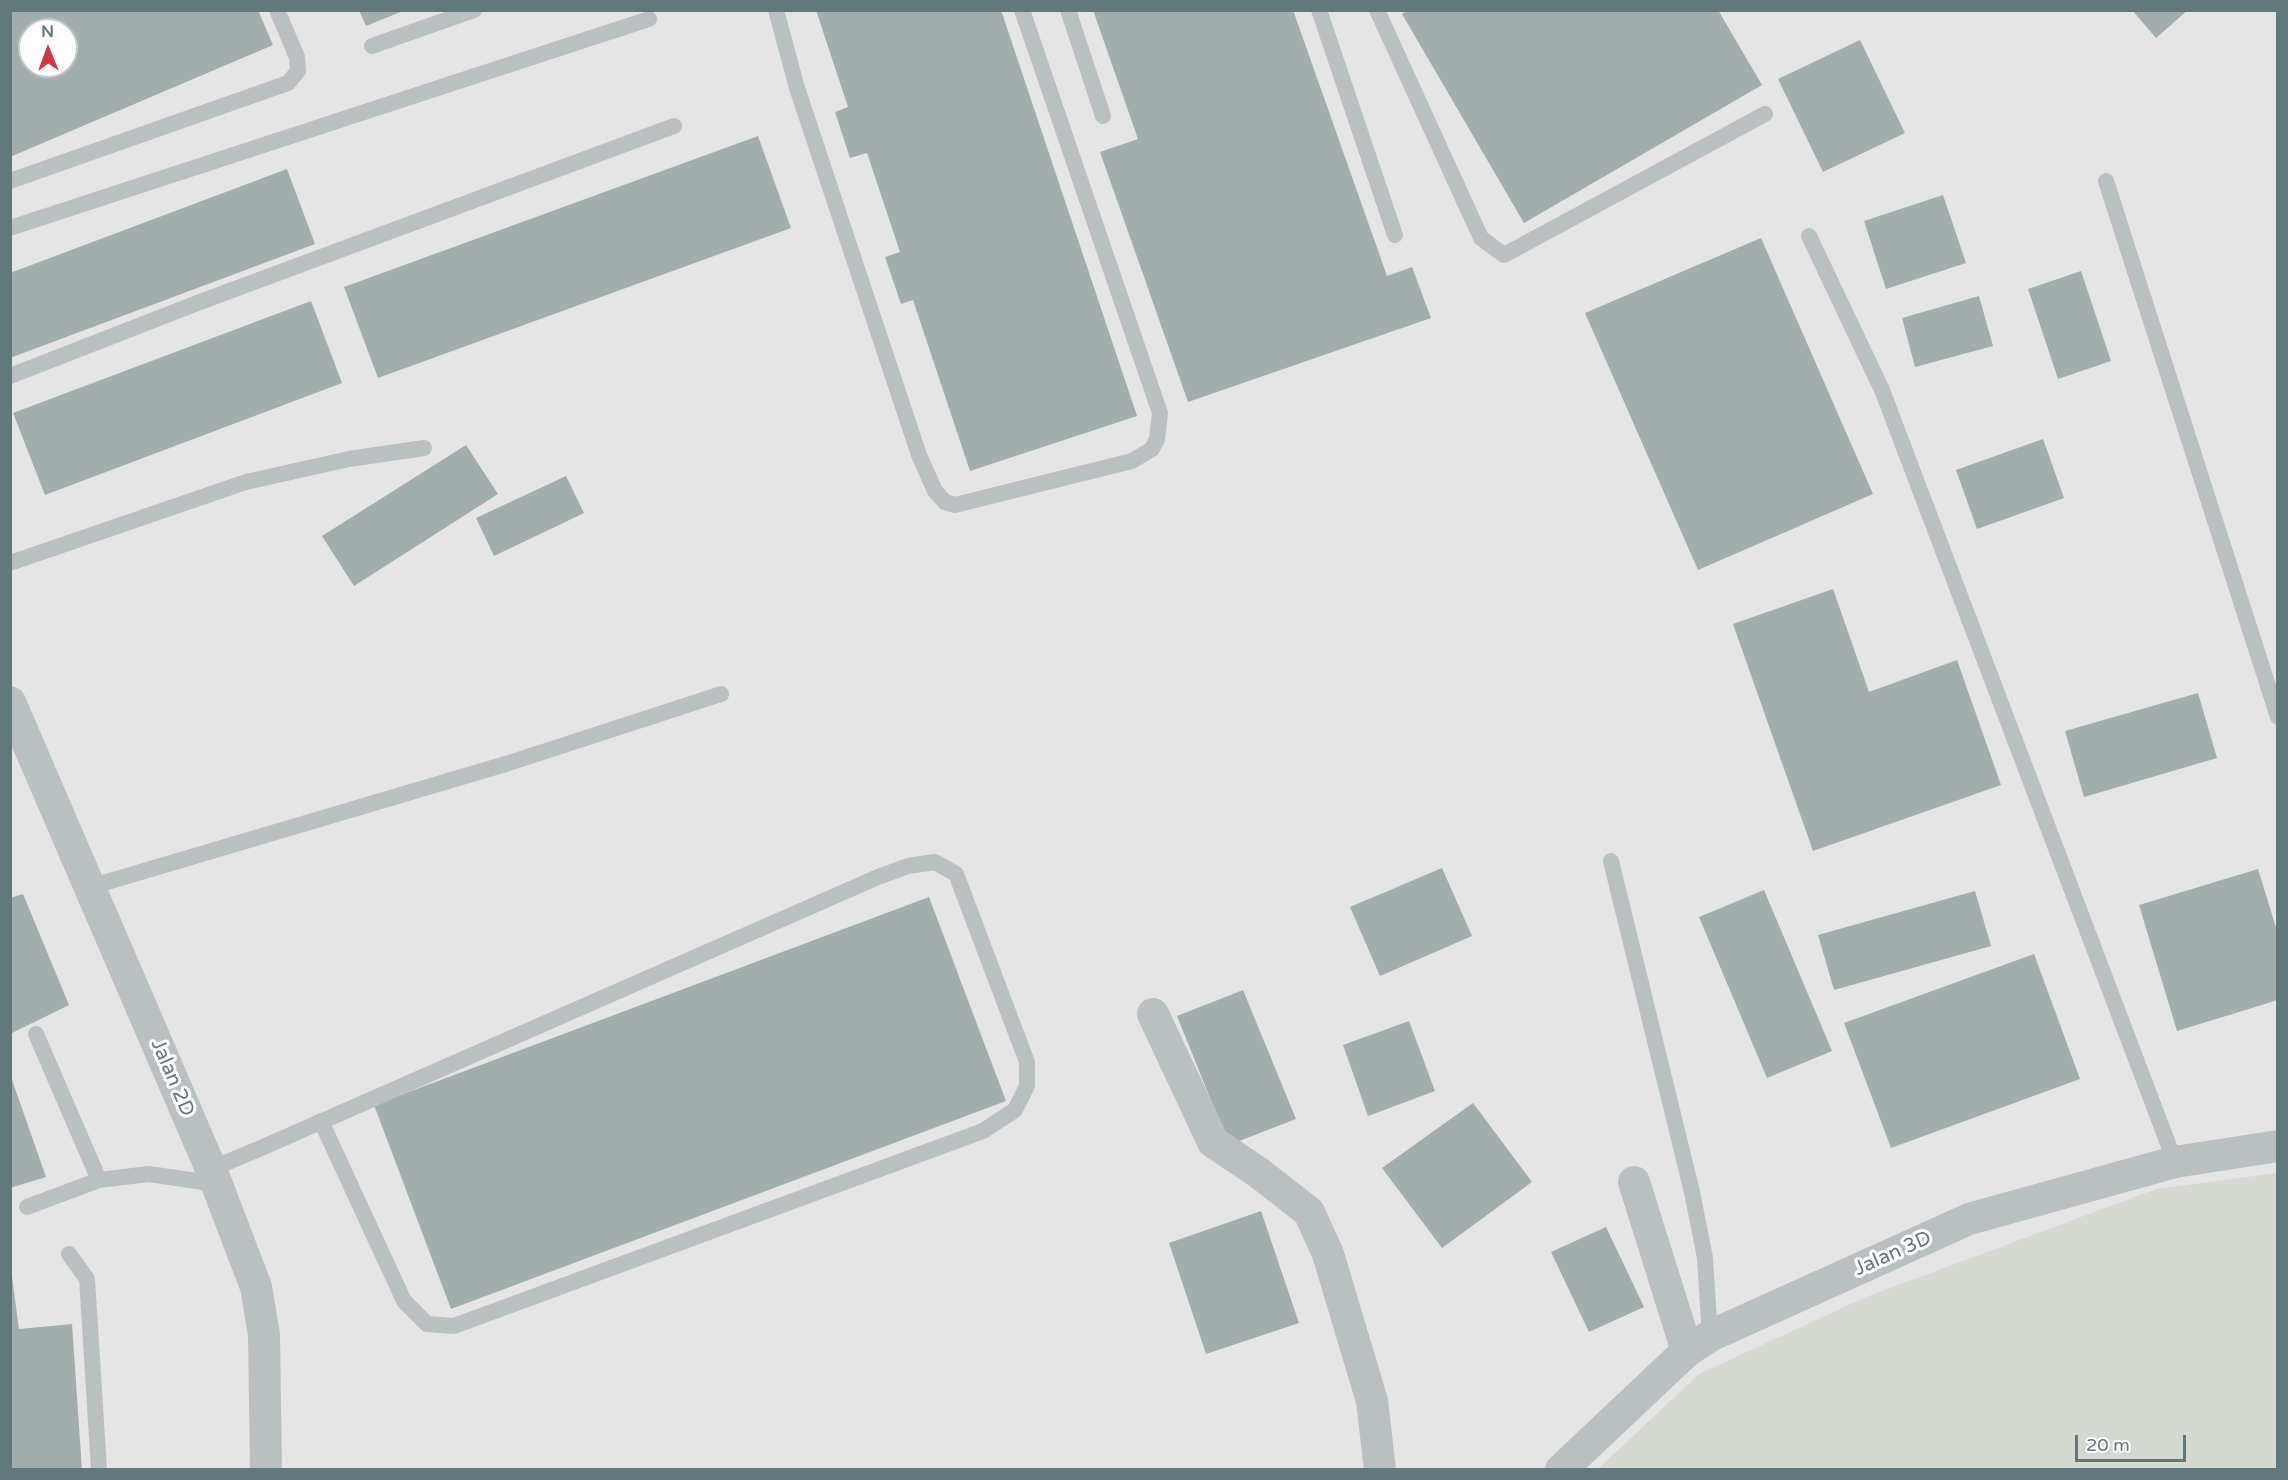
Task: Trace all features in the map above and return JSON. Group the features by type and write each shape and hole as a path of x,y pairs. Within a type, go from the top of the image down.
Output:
{"street":[{"name":"Jalan 2D","path":"10,702 214,1177 256,1287 264,1335 266,1470"},
{"path":"1153,1014 1213,1142 1259,1173 1309,1212 1328,1254 1372,1401 1380,1470"},
{"name":"Jalan 3D","path":"1561,1470 1699,1343 1969,1219 2175,1162 2277,1146"},
{"path":"1634,1182 1699,1343"}],"lane":[{"path":"10,181 288,82 298,71 297,57 277,10"},
{"path":"372,46 474,10"},
{"path":"776,10 797,88 919,455 935,491 945,502 955,505 1132,461 1152,449 1157,439 1160,413 1022,10"},
{"path":"1068,10 1103,116"},
{"path":"1319,10 1395,235"},
{"path":"1377,10 1480,238 1504,255 1765,114"},
{"path":"10,228 650,19"},
{"path":"10,376 200,302 674,126"},
{"path":"2106,181 2277,717"},
{"path":"1809,236 1882,390 2175,1162"},
{"path":"10,563 246,482 349,459 424,448"},
{"path":"90,887 508,763 721,694"},
{"path":"1611,861 1692,1192 1705,1258 1699,1343"},
{"path":"27,1207 99,1180 149,1174 214,1177 321,1121 878,877 909,866 935,862 956,874 1027,1062 1027,1086 1015,1110 983,1131 454,1326 428,1324 404,1301 321,1121"},
{"path":"36,1034 99,1180"},
{"path":"69,1254 87,1279 99,1470"}],"shaded area":[{"path":"11,11 2277,11 2277,1469 11,1469"},
{"path":"2277,1173 2277,1469 1598,1469 1699,1374 1866,1297 2156,1189"}],"building":[{"path":"10,10 258,10 273,45 10,157"},
{"path":"359,10 403,10 403,11 366,26"},
{"path":"816,10 1001,10 1137,416 970,471 913,300 901,304 885,257 900,252 867,153 850,158 835,112 848,107"},
{"path":"1093,10 1293,10 1387,276 1412,267 1431,318 1188,402 1100,152 1138,139"},
{"path":"1408,10 1718,10 1762,85 1524,223 1402,14"},
{"path":"2132,10 2188,10 2156,38"},
{"path":"1860,40 1905,133 1823,172 1778,79"},
{"path":"758,136 791,228 378,378 344,287"},
{"path":"287,169 315,244 10,358 10,273"},
{"path":"1943,195 1966,263 1886,289 1864,221"},
{"path":"1761,238 1873,494 1698,570 1585,313"},
{"path":"2081,271 2111,361 2058,379 2028,289"},
{"path":"1979,296 1993,346 1915,367 1902,318"},
{"path":"311,301 342,383 45,495 13,413"},
{"path":"2043,439 2064,498 1977,529 1956,470"},
{"path":"466,445 498,494 354,586 322,536"},
{"path":"566,476 584,513 494,556 476,518"},
{"path":"1833,589 1869,692 1957,660 2001,785 1813,851 1733,624"},
{"path":"2198,693 2217,758 2084,797 2065,731"},
{"path":"1442,868 1472,936 1380,976 1350,907"},
{"path":"2258,869 2278,934 2278,1000 2177,1031 2139,905"},
{"path":"1764,890 1832,1051 1767,1078 1699,917"},
{"path":"1975,891 1991,946 1834,990 1818,935"},
{"path":"23,894 69,1005 10,1034 10,898"},
{"path":"929,897 1006,1101 451,1309 374,1105"},
{"path":"2034,954 2080,1079 1891,1148 1844,1023"},
{"path":"1243,990 1296,1119 1229,1145 1177,1016"},
{"path":"1409,1021 1435,1091 1368,1116 1343,1045"},
{"path":"10,1074 46,1177 10,1188"},
{"path":"1473,1103 1532,1182 1442,1248 1382,1168"},
{"path":"1261,1211 1299,1323 1206,1354 1169,1243"},
{"path":"1606,1227 1644,1307 1589,1332 1551,1252"},
{"path":"10,1262 19,1329 72,1324 82,1470 10,1470"}]}
